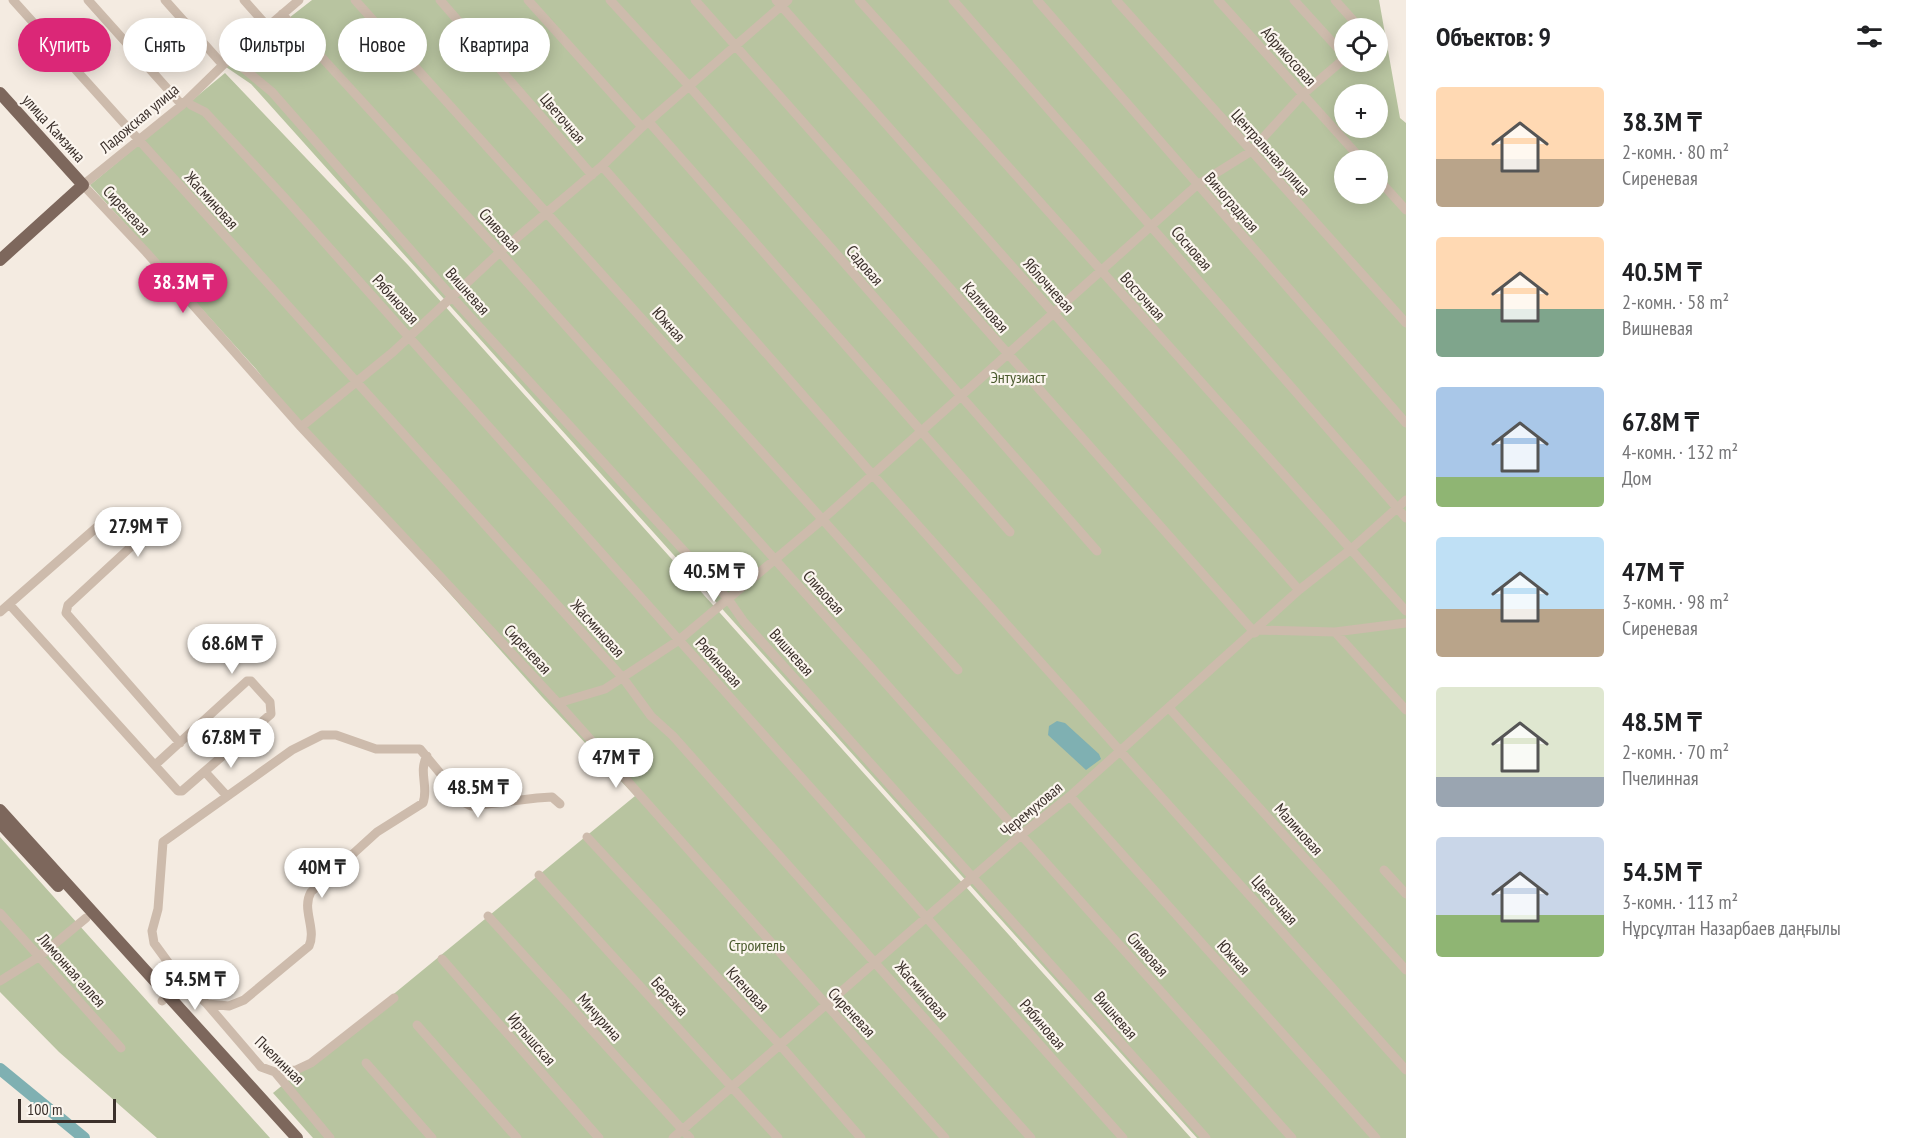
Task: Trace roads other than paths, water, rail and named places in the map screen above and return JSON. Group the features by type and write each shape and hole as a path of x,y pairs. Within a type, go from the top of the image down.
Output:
{"main road":[{"name":"улица Камзина","path":"0,93 83,186"},
{"name":"Ладожская улица","path":"0,260 83,186"},
{"path":"0,810 287,1138"},
{"path":"0,823 86,918 297,1138"}],"street":[{"name":"Жасминовая","path":"13,0 622,678 651,716 673,736 877,962 1031,1138"},
{"name":"Рябиновая","path":"88,0 187,105 205,112 410,337 928,916 1123,1138"},
{"path":"165,0 219,61"},
{"path":"244,0 260,18"},
{"name":"Ладожская улица","path":"278,18 298,0"},
{"name":"Южная","path":"355,0 958,670"},
{"name":"Цветочная","path":"440,0 592,175"},
{"path":"528,0 645,124 1010,532"},
{"name":"Садовая","path":"610,0 689,86 1097,551"},
{"name":"Калиновая","path":"695,0 1256,632"},
{"name":"Восточная","path":"858,0 1406,610"},
{"name":"Сосновая","path":"953,0 1406,518"},
{"name":"Виноградная","path":"1037,0 1406,423"},
{"name":"Центральная улица","path":"1116,0 1250,152 1406,323"},
{"name":"Абрикосовая","path":"1218,0 1353,150"},
{"path":"1294,0 1334,46"},
{"path":"1335,0 1351,18"},
{"path":"301,427 410,337 500,252 592,175 645,124 782,2"},
{"name":"Яблочневая","path":"782,2 1299,590"},
{"name":"Сливовая","path":"282,14 500,252 1292,1138"},
{"path":"558,703 605,689 679,639 728,599 823,519 1197,185 1250,152 1303,94 1334,66"},
{"name":"Ладожская улица","path":"83,186 187,105 219,69"},
{"name":"Вишневая","path":"248,72 272,92 452,297 728,599 744,622 1206,1138"},
{"name":"Цветочная","path":"602,166 872,474 1406,1070"},
{"name":"Сиреневая","path":"83,186 146,252 301,427 558,703 945,1138"},
{"path":"1388,190 1406,210"},
{"name":"Черемуховая","path":"673,1138 1021,835 1070,796 1256,632 1299,590 1350,550 1406,500"},
{"path":"0,612 113,513 117,513 135,535 135,543 68,605 66,613 180,743"},
{"path":"9,604 155,765 180,792 206,773 271,714 270,702 251,681 247,681 155,765"},
{"path":"1256,632 1335,632 1406,623"},
{"path":"1335,632 1406,710"},
{"name":"Малиновая","path":"1169,708 1406,970"},
{"path":"206,773 227,796 292,750 322,735 336,735 376,749 414,748 427,756 465,803 471,806 552,797 560,804"},
{"path":"207,1004 229,1006 244,1000 309,946 312,935 307,899 311,892 377,832 423,803 425,796 422,769 427,756"},
{"name":"Пчелинная","path":"227,796 163,842 158,909 152,937 181,980 207,1004 261,1067 275,1072 330,1138"},
{"name":"Южная","path":"1070,796 1376,1138"},
{"name":"Кленовая","path":"587,837 781,1046 861,1138"},
{"path":"1384,870 1406,894"},
{"name":"Березка","path":"538,875 778,1138"},
{"name":"Лимонная аллея","path":"0,913 121,1048"},
{"name":"Мичурина","path":"488,916 690,1138"},
{"path":"0,981 40,956 86,918"},
{"name":"Иртышская","path":"442,959 599,1138"},
{"path":"165,998 181,980"},
{"path":"275,1072 297,1070 312,1063 394,998"},
{"path":"417,1025 517,1138"},
{"path":"366,1063 432,1138"}],"water":[{"path":"1057,721 1065,723 1099,754 1101,759 1086,770 1048,735 1049,726"}],"waterway":[{"path":"0,1069 84,1138"}],"park label":[{"name":"Энтузиаст","path":"1018,377"},
{"name":"Строитель","path":"757,945"}]}
